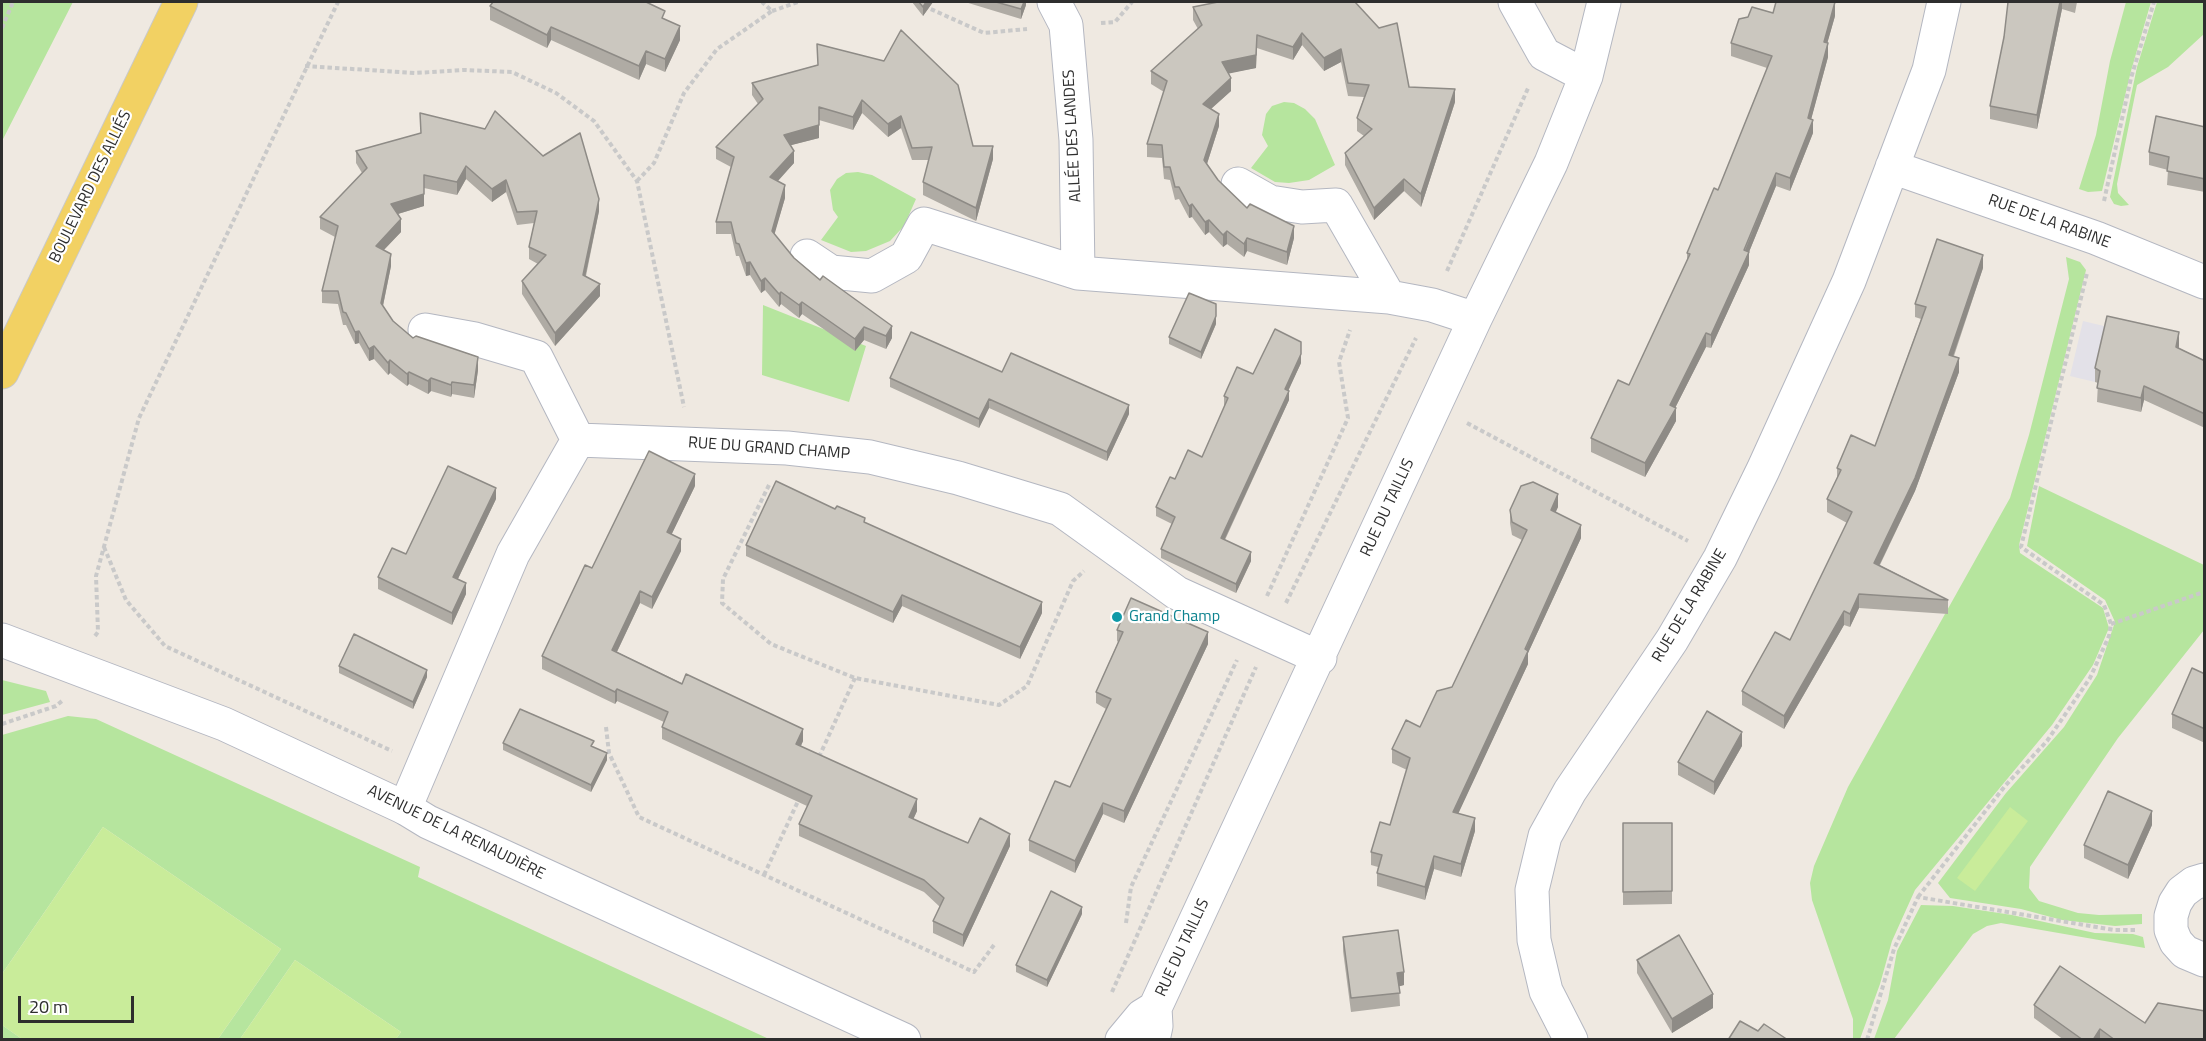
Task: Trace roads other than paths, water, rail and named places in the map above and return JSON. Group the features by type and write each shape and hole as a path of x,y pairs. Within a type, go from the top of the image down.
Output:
{"main road":[{"name":"BOULEVARD DES ALLIÉS","path":"2,372 181,2"}],"street":[{"path":"1515,2 1544,54 1586,76"},
{"name":"RUE DU TAILLIS","path":"1122,1040 1142,1016 1154,1024 1475,319 1551,163 1586,76 1604,2"},
{"name":"RUE DE LA RABINE","path":"1571,1040 1546,990 1534,940 1532,890 1545,836 1570,790 1672,640 1720,558 1763,471 1849,281 1929,70 1944,2"},
{"name":"ALLÉE DES LANDES","path":"1060,13 1076,140 1078,273"},
{"name":"RUE DE LA RABINE","path":"1892,167 2096,238 2205,282"},
{"path":"1238,184 1270,202 1302,207 1336,205 1389,297"},
{"path":"807,256 831,272 872,276 906,257 924,224 1078,273 1389,297 1432,306 1475,319"},
{"path":"405,808 513,554 578,440 536,357 475,339 425,330"},
{"name":"RUE DU GRAND CHAMP","path":"578,440 787,448 870,457 958,478 1060,509 1114,550 1177,593 1320,658"},
{"name":"AVENUE DE LA RENAUDIÈRE","path":"2,640 224,724 405,808 428,822 904,1040"},
{"path":"2205,880 2194,883 2182,891 2171,916 2171,930 2176,942 2185,952 2205,960"}],"place":[{"name":"Grand Champ","path":"1117,617"}]}
